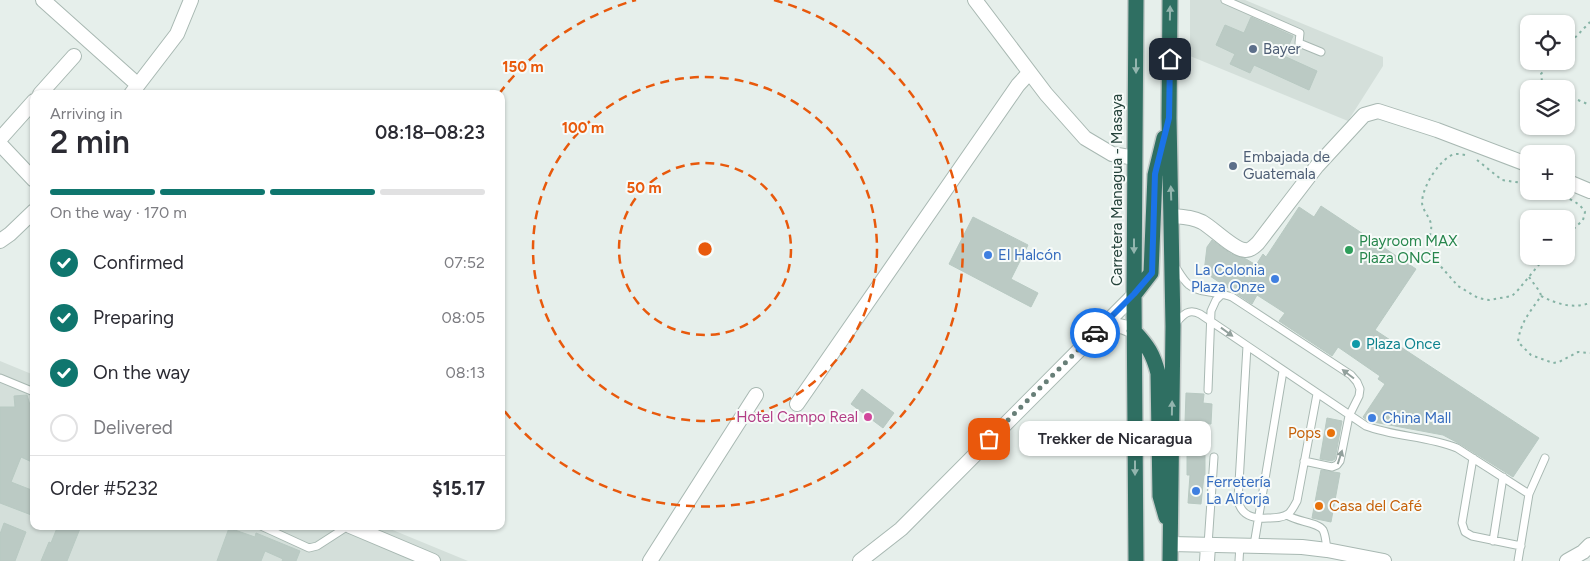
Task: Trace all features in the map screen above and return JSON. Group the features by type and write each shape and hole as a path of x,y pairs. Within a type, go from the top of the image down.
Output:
{"highway":[{"name":"Carretera Managua - Masaya","path":"1136,0 1134,294 1136,561"},
{"path":"1170,0 1169,118 1173,326 1170,561"},
{"path":"1134,294 1152,273 1155,174 1169,118"},
{"path":"1134,332 1150,349 1154,356 1158,373 1160,496 1171,540"}],"street":[{"path":"43,0 135,90 177,34 190,0"},
{"path":"975,0 1029,73 1085,138 1112,154 1135,158"},
{"path":"44,90 74,56"},
{"path":"797,404 1018,85 1029,73"},
{"path":"0,139 30,105"},
{"path":"1172,216 1197,220 1204,223 1237,248 1252,249 1324,158 1364,115 1378,111 1437,130 1520,162"},
{"path":"0,144 30,176"},
{"path":"1575,185 1590,191"},
{"path":"0,241 30,215"},
{"path":"860,561 901,528 1134,294"},
{"path":"1105,323 1124,327 1134,332"},
{"path":"650,561 756,395"},
{"path":"359,530 433,561"},
{"path":"1171,540 1208,546 1247,545 1327,550 1384,561"},
{"path":"1207,561 1208,546"},
{"path":"1567,561 1588,552"}],"lane":[{"path":"1225,0 1300,33 1299,43 1322,52"},
{"path":"1172,261 1193,288 1223,293 1232,297 1351,376 1357,382 1360,389 1359,396 1349,416 1340,460 1332,467 1304,461"},
{"path":"1208,390 1212,306 1223,293"},
{"path":"1173,326 1183,314 1188,311 1194,311 1366,426 1378,431 1444,443 1457,448 1529,494"},
{"path":"1247,346 1238,500 1239,507 1249,516 1258,519 1279,518 1287,515 1293,509 1297,501 1317,394"},
{"path":"1239,561 1258,519 1283,371"},
{"path":"0,378 30,390"},
{"path":"1208,546 1214,457"},
{"path":"1474,458 1462,523 1464,532 1472,536 1521,546"},
{"path":"1518,561 1529,494 1545,458"},
{"path":"1493,541 1503,477"},
{"path":"1287,515 1297,521 1316,524 1321,527 1324,532 1327,550"},
{"path":"270,530 309,548 317,546 343,530"}],"path":[{"path":"1575,38 1590,22"},
{"path":"1575,99 1590,105"},
{"path":"1467,155 1458,154 1451,156 1438,166 1424,193 1422,204 1432,223 1432,232 1426,245 1428,251 1458,286 1481,299 1495,300 1512,296 1539,265"},
{"path":"1472,158 1502,180 1520,183"},
{"path":"1571,200 1580,204 1585,212 1583,220 1575,228"},
{"path":"1529,277 1541,296 1567,306 1590,303"},
{"path":"1541,296 1525,317 1519,331 1518,342 1526,352 1553,363 1559,362 1578,352 1590,353"}],"shaded area":[{"path":"1190,0 1245,0 1383,57 1383,66 1348,121 1190,56"},
{"path":"0,361 30,373 30,530 393,530 468,561 0,561"}],"building":[{"name":"Bayer","path":"1251,17 1293,36 1284,56 1317,71 1309,90 1254,65 1250,73 1230,64 1235,54 1216,45 1225,25 1244,33"},
{"name":"Plaza Once","path":"1321,206 1416,269 1375,330 1539,438 1513,477 1443,435 1368,421 1363,417 1385,384 1378,379 1380,376 1338,347 1332,356 1279,321 1285,313 1257,295 1252,304 1204,272 1207,247 1212,240 1231,254 1256,265 1263,254 1266,257 1299,207 1314,217"},
{"name":"El Halcón","path":"973,217 1028,245 1011,279 1038,293 1031,307 949,264"},
{"path":"862,389 894,413 883,428 851,404"},
{"path":"1186,393 1204,394 1203,403 1212,404 1211,424 1185,423"},
{"path":"27,395 30,405 30,461 21,457 11,482 30,489 30,514 0,503 0,407 15,407 14,396"},
{"path":"1327,418 1342,421 1335,459 1332,461 1320,459"},
{"path":"1187,454 1205,454 1205,475 1201,504 1188,503 1190,475 1187,475"},
{"path":"1321,470 1340,473 1331,522 1312,518"},
{"path":"4,523 26,532 15,561 0,561 0,534"},
{"path":"56,530 79,530 67,561 41,561 49,542 51,543"},
{"path":"228,530 235,530 255,537 256,533 300,551 296,561 282,561 283,559 265,551 261,561 217,561"}],"way so far":[{"path":"989,439 1095,333"}],"place":[{"name":"Bayer","path":"1253,49"},
{"name":"Embajada de Guatemala","path":"1233,166"},
{"name":"Playroom MAX Plaza ONCE","path":"1349,250"},
{"name":"El Halcón","path":"988,255"},
{"name":"La Colonia Plaza Onze","path":"1275,279"},
{"name":"Plaza Once","path":"1356,344"},
{"name":"Hotel Campo Real","path":"868,417"},
{"name":"China Mall","path":"1372,418"},
{"name":"Pops","path":"1331,433"},
{"name":"Trekker de Nicaragua","path":"989,439"},
{"name":"Ferretería La Alforja","path":"1196,491"},
{"name":"Casa del Café","path":"1319,506"}],"route":[{"path":"1095,333 1152,273 1155,174 1169,118 1170,59"}]}
